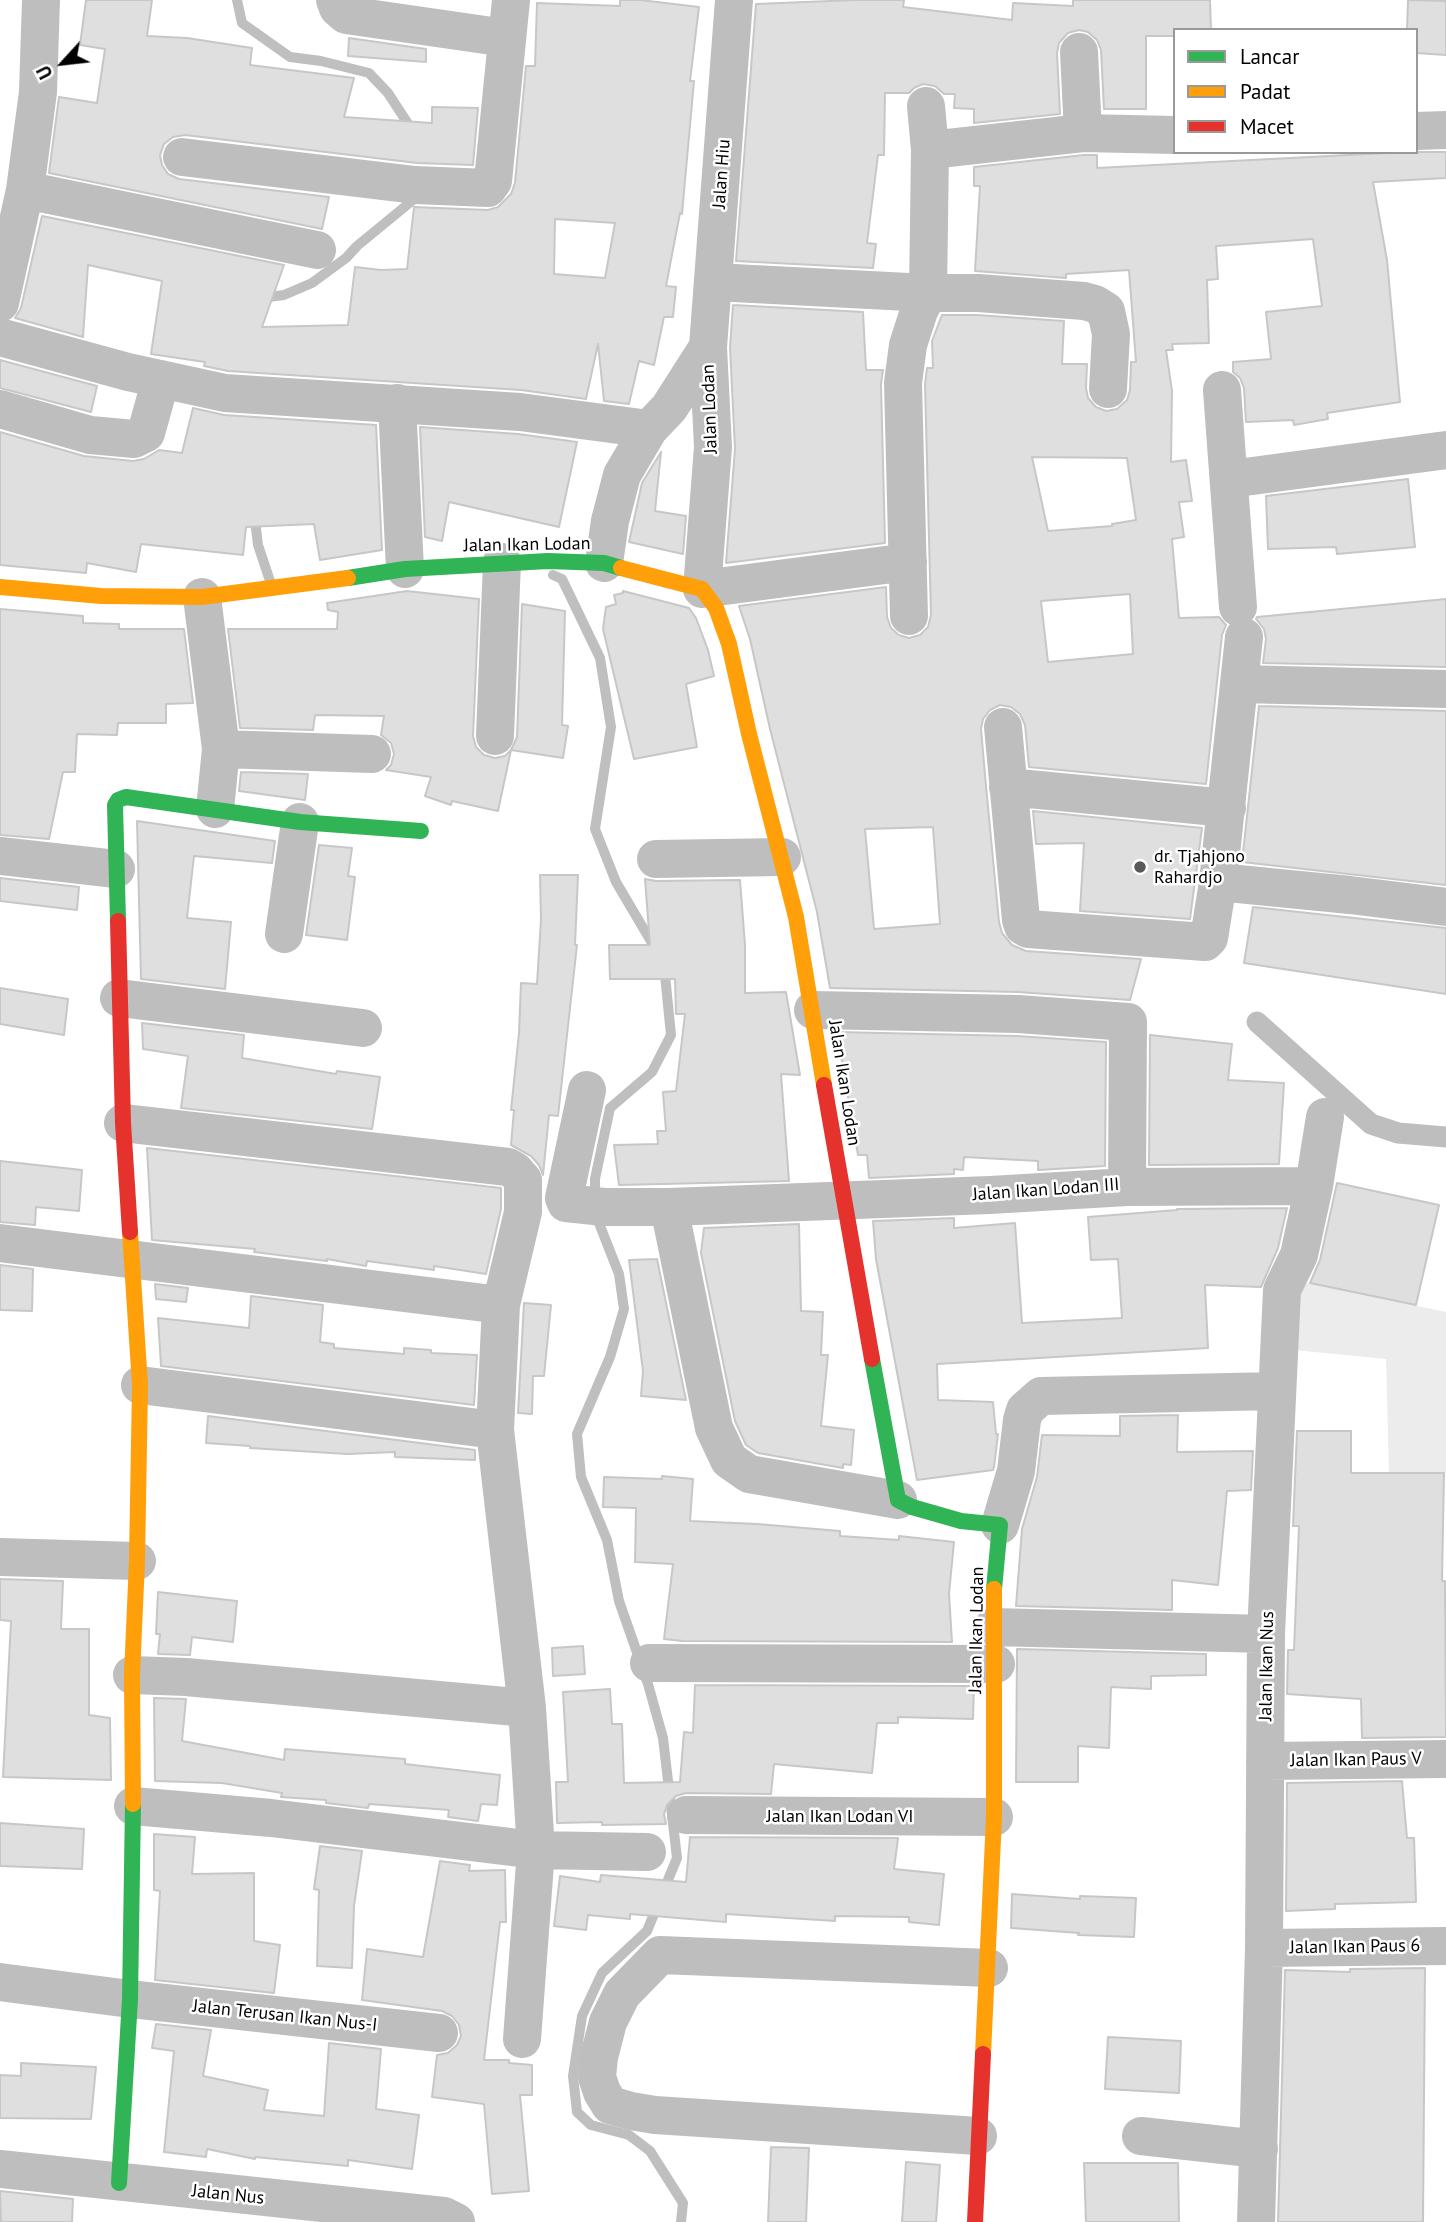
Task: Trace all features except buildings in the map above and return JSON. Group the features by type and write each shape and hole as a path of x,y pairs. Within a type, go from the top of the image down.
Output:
{"street":[{"path":"0,303 25,190 38,92 41,0"},
{"path":"335,0 338,8 346,15 506,38"},
{"path":"181,157 428,186 488,188 493,181 500,124 511,0"},
{"name":"Jalan Hiu","path":"708,347 734,0"},
{"path":"1079,52 1083,133"},
{"path":"909,616 903,383 908,345 928,293 930,150 926,106"},
{"path":"1418,131 1446,130"},
{"path":"930,150 1083,133 1173,135"},
{"path":"25,190 317,250"},
{"path":"714,282 928,293 960,292 1084,301 1101,306 1108,317 1111,334 1108,389"},
{"path":"0,337 161,379 235,394 520,412 649,429"},
{"name":"Jalan Lodan","path":"604,564 610,521 622,475 649,429 675,400 708,347"},
{"name":"Jalan Lodan","path":"702,589 713,447 708,347"},
{"path":"0,410 90,435 134,439 146,433 161,379"},
{"path":"1003,727 1021,920 1028,929 1205,942 1209,938 1218,882 1240,684 1241,622 1222,390"},
{"path":"397,404 405,569"},
{"path":"1230,479 1446,450"},
{"path":"702,589 908,562"},
{"name":"Jalan Ikan Lodan","path":"0,587 101,596 202,597 405,569 501,573 604,564 702,589 716,608 729,644 796,917 843,1201 898,1500"},
{"path":"495,736 501,573"},
{"path":"202,597 220,749 215,808"},
{"path":"1240,684 1446,689"},
{"path":"220,749 372,754"},
{"path":"1008,787 1227,808"},
{"path":"118,2183 130,1999 132,1675 137,1561 139,1385 122,1123 115,805 118,800 126,797 300,822 421,831"},
{"path":"285,934 300,822"},
{"path":"0,856 116,869"},
{"path":"656,859 782,857"},
{"path":"1218,882 1446,907"},
{"path":"118,998 363,1028"},
{"name":"Jalan Ikan Lodan III","path":"587,1090 564,1198 566,1203 589,1206 669,1207 1127,1187 1128,1022 1018,1014 813,1010"},
{"name":"Jalan Ikan Nus","path":"1256,2222 1264,1948 1266,1633 1282,1290 1299,1255 1325,1117"},
{"path":"122,1123 508,1167 523,1181 524,1198 502,1305 495,1430 527,1708 536,1850 522,2039"},
{"path":"1127,1187 1314,1186"},
{"path":"669,1207 714,1428 729,1460 749,1474 898,1500 952,1519 1000,1525 1016,1471 1025,1410 1041,1396 1277,1391"},
{"path":"0,1243 502,1305"},
{"path":"139,1385 495,1430"},
{"name":"Jalan Ikan Lodan","path":"975,2222 995,1816 995,1646 1000,1525"},
{"path":"0,1557 137,1561"},
{"path":"649,1663 1266,1633"},
{"path":"132,1675 186,1677 527,1708"},
{"name":"Jalan Ikan Paus V","path":"1265,1762 1446,1759"},
{"path":"133,1806 271,1818 536,1850 647,1852"},
{"name":"Jalan Ikan Lodan VI","path":"686,1815 995,1816"},
{"name":"Jalan Ikan Paus 6","path":"1264,1948 1446,1946"},
{"path":"978,2136 655,2115 611,2105 601,2092 597,2077 608,2022 617,2003 622,1994 660,1955 989,1968"},
{"name":"Jalan Terusan Ikan Nus-I","path":"0,1982 439,2033"},
{"path":"1141,2136 1259,2149"},
{"name":"Jalan Nus","path":"0,2169 444,2216 456,2222"}],"lane":[{"path":"1256,1022 1371,1124 1398,1133 1446,1137"}],"shaded area":[{"path":"1307,1283 1446,1312 1446,1473 1389,1473 1386,1359 1294,1350 1296,1296"}],"waterway":[{"path":"237,0 242,23 290,57 321,61 369,73 388,93 414,133"},
{"path":"261,298 284,295 312,283 346,258 413,200 415,194"},
{"path":"254,512 258,545 270,581"},
{"path":"553,575 562,579 600,658 611,727 595,829 616,882 655,948"},
{"path":"664,965 671,1035 652,1072 610,1108 595,1179 595,1213 619,1274 624,1309 610,1357 577,1434 581,1477 607,1540 619,1601 648,1684 663,1738 677,1858 647,1931 602,1973 582,2016 573,2076 577,2112 591,2125 629,2135 650,2151 683,2203 681,2222"}],"traffic: fast":[{"path":"348,578 405,569 548,561 604,563 621,568"},
{"path":"118,921 115,805 118,800 126,797 300,822 421,831"},
{"path":"872,1359 898,1500 912,1507 961,1521 1000,1525 994,1589"},
{"path":"119,2183 130,1999 133,1804"}],"traffic: slow":[{"path":"621,568 702,589 716,608 729,644 796,917 824,1085"},
{"path":"0,587 101,596 202,597 348,578"},
{"path":"130,1232 140,1385 132,1675 133,1804"},
{"path":"983,2054 994,1817 994,1589"}],"traffic: jam":[{"path":"118,921 123,1123 130,1232"},
{"path":"824,1085 872,1359"},
{"path":"975,2222 983,2054"}],"place":[{"name":"dr. Tjahjono Rahardjo","path":"1140,867"}]}
